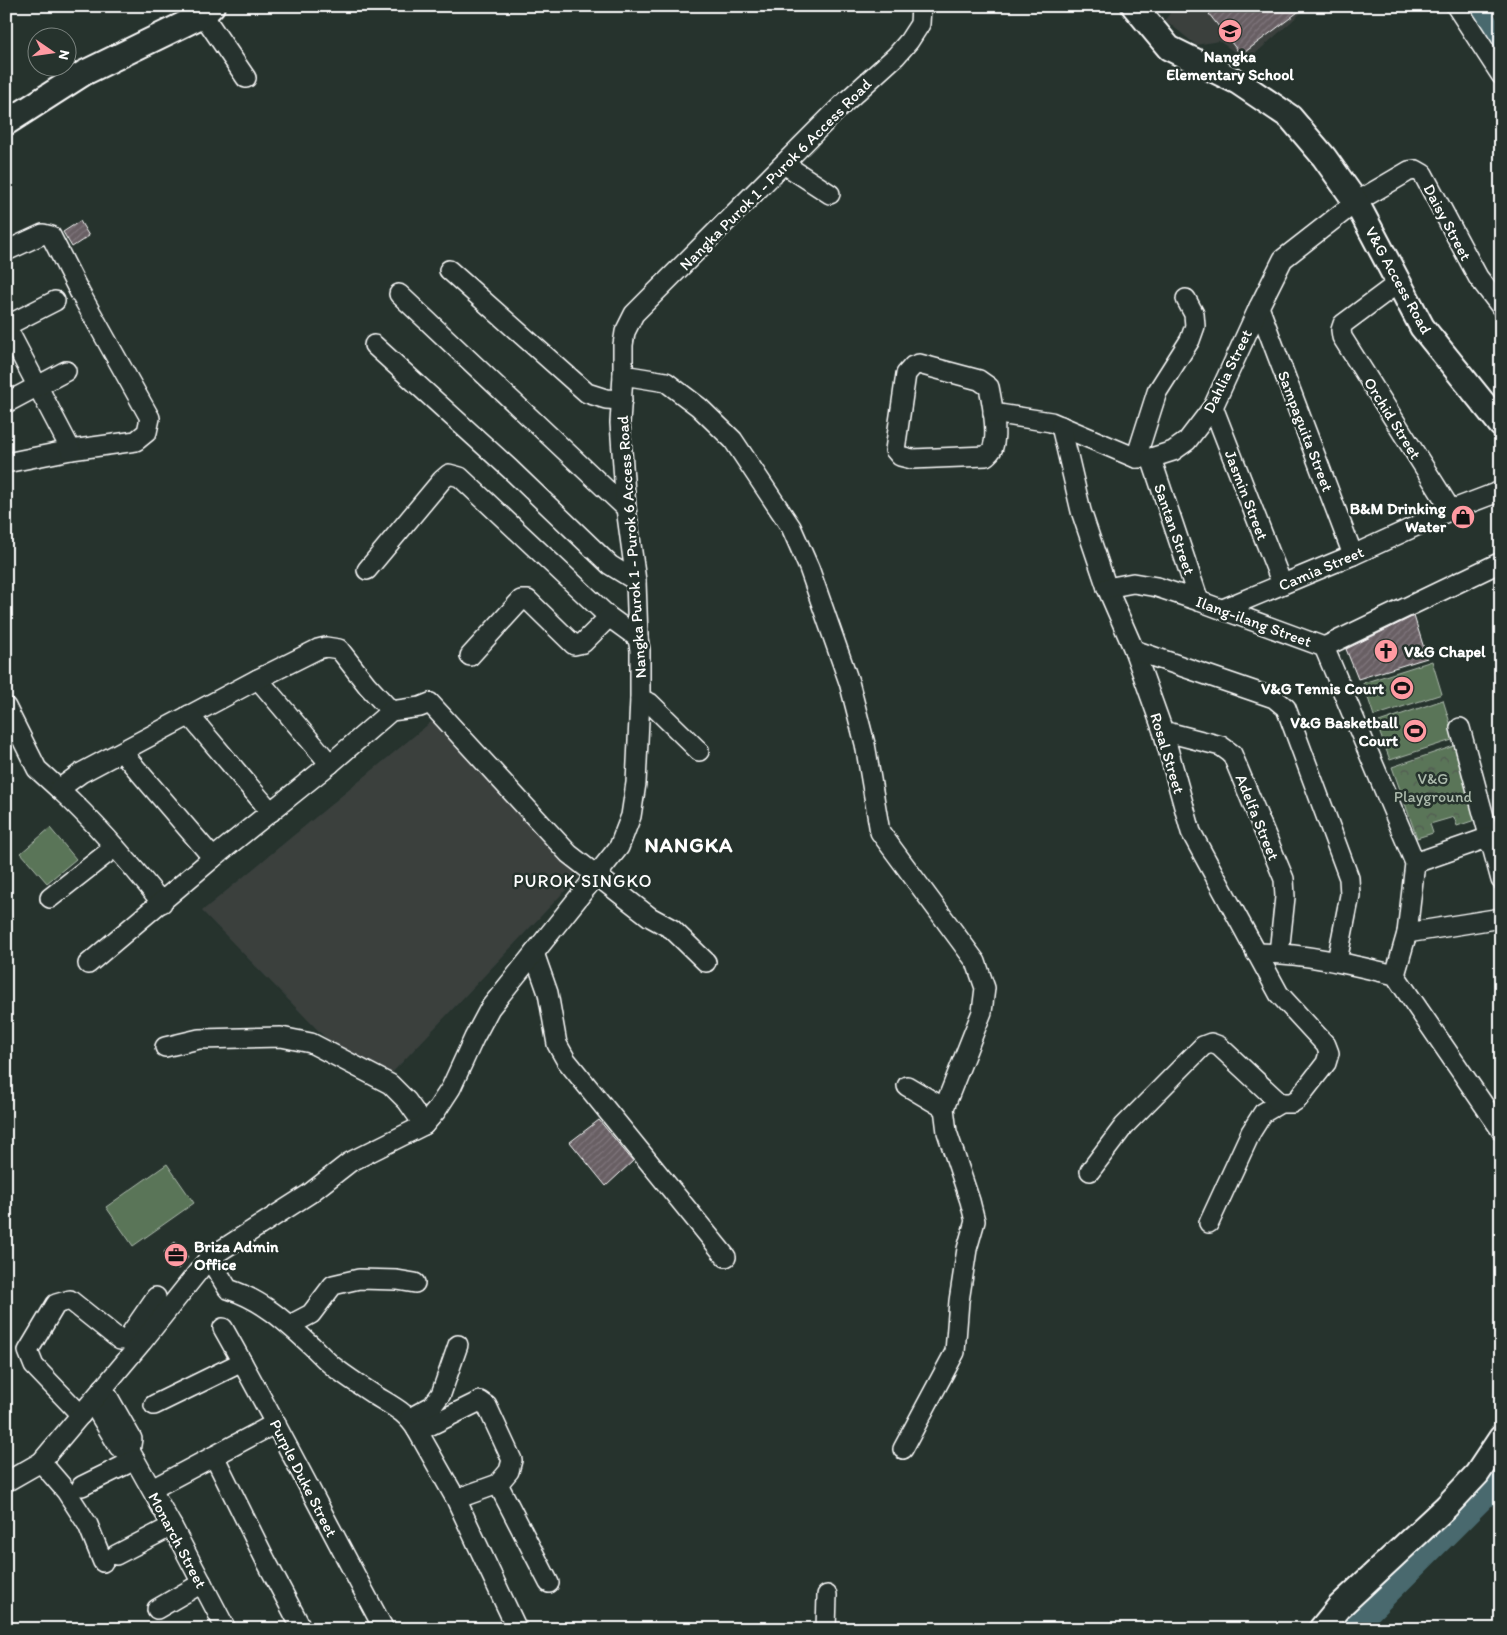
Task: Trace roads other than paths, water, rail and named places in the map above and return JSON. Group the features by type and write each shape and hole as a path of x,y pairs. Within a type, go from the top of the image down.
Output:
{"street":[{"name":"Nangka Purok 1 - Purok 6 Access Road","path":"6,1482 41,1462 210,1258 309,1194 350,1162 424,1125 451,1088 490,1008 619,847 631,816 636,783 640,699 640,650 636,581 626,508 620,424 625,332 634,314 841,106 896,56 920,24 921,6"},
{"name":"V&G Access Road","path":"1134,6 1169,48 1238,82 1290,117 1324,156 1356,202 1422,327 1501,425"},
{"path":"1456,6 1501,74"},
{"path":"6,123 84,73 208,10 246,78"},
{"path":"784,164 830,194"},
{"name":"Daisy Street","path":"1356,202 1409,171 1416,170 1423,174 1478,276 1501,307"},
{"name":"Dahlia Street","path":"1143,458 1174,451 1188,441 1213,407 1259,306 1283,259 1356,202"},
{"path":"6,251 43,234 51,236 80,293 150,418 147,432 136,441 71,450 6,463"},
{"path":"449,270 587,392 596,397 622,400"},
{"name":"Orchid Street","path":"1398,283 1343,324 1341,330 1342,337 1451,510"},
{"path":"399,294 626,508"},
{"path":"993,413 1052,422 1143,458 1157,392 1190,340 1195,326 1194,314 1186,299"},
{"path":"55,301 6,326 71,450"},
{"name":"Sampaguita Street","path":"1259,306 1353,555"},
{"path":"374,345 510,469 610,565 636,581"},
{"path":"919,364 980,380 989,387 993,413 994,445 992,451 986,456 912,459 900,456 895,450 906,374 913,366 919,364"},
{"path":"6,403 66,371"},
{"path":"623,374 666,382 699,407 733,440 791,527 809,568 849,682 865,744 880,832 976,962 985,988 982,1012 944,1108 947,1132 975,1221 967,1249 959,1301 955,1352 903,1449"},
{"name":"Jasmin Street","path":"1213,407 1282,584"},
{"name":"Rosal Street","path":"1061,426 1080,511 1163,731 1191,832 1278,994 1326,1045 1329,1053 1326,1063 1298,1099 1292,1103 1280,1103"},
{"name":"Santan Street","path":"1143,458 1199,601"},
{"path":"367,570 449,474 460,477 608,617 638,638"},
{"name":"Camia Street","path":"1223,610 1353,555 1451,510 1501,491"},
{"path":"1324,647 1501,562"},
{"name":"Ilang-ilang Street","path":"1108,588 1134,583 1156,587 1324,647 1415,863 1407,933 1395,975"},
{"path":"470,656 521,600 528,600 574,645 583,643 608,617"},
{"path":"59,789 81,773 318,649 332,647 339,650 391,711"},
{"path":"1134,650 1274,698 1286,708 1349,878 1350,895 1337,961"},
{"path":"258,679 330,764"},
{"path":"640,699 650,703 699,751"},
{"path":"88,964 213,858 330,764 391,711 420,707 430,703 569,854 650,917 672,929 706,962"},
{"path":"7,711 37,769 72,801 162,902"},
{"path":"190,715 271,812"},
{"path":"1460,728 1501,880"},
{"name":"Adelfa Street","path":"1163,731 1221,746 1232,754 1284,879 1285,897 1279,953"},
{"path":"122,752 213,858"},
{"path":"1415,863 1490,837"},
{"path":"50,898 114,847"},
{"path":"1407,933 1501,918"},
{"path":"534,953 548,993 557,1044 566,1060 726,1257"},
{"path":"1256,953 1279,953 1337,961 1395,975 1501,1130"},
{"path":"165,1047 199,1039 281,1036 311,1043 390,1084 407,1101 424,1125"},
{"path":"1090,1171 1124,1126 1203,1046 1211,1043 1219,1046 1280,1103 1263,1113 1250,1132 1209,1223"},
{"path":"907,1086 944,1108"},
{"path":"210,1258 228,1289 241,1293 266,1306 290,1325 337,1370 398,1408 414,1424 456,1499 517,1629"},
{"path":"290,1325 311,1314 333,1285 359,1279 397,1280 415,1283"},
{"name":"Monarch Street","path":"156,1297 127,1339 120,1340 70,1300 56,1304 28,1351 34,1366 92,1402 132,1440 133,1456 226,1629"},
{"name":"Purple Duke Street","path":"223,1328 276,1423 384,1629"},
{"path":"414,1424 441,1394 458,1345"},
{"path":"154,1405 242,1362"},
{"path":"414,1424 428,1427 480,1402 487,1406 512,1460 509,1471 498,1484 456,1499"},
{"path":"152,1490 276,1423"},
{"path":"1321,1629 1339,1608 1446,1507 1478,1474 1501,1438"},
{"path":"82,1486 133,1456"},
{"path":"214,1456 302,1629"},
{"path":"41,1462 66,1491 109,1559 172,1526"},
{"path":"498,1484 549,1583"},
{"path":"157,1609 202,1583"},
{"path":"826,1629 827,1595"}],"waterway":[{"path":"1472,6 1501,52"},
{"path":"1348,1629 1495,1482 1501,1468"}],"place":[{"name":"Nangka Elementary School","path":"1230,31"},
{"name":"B&M Drinking Water","path":"1463,517"},
{"name":"V&G Chapel","path":"1386,651"},
{"name":"V&G Tennis Court","path":"1402,688"},
{"name":"V&G Basketball Court","path":"1415,731"},
{"name":"Briza Admin Office","path":"176,1255"}],"district":[{"name":"NANGKA","path":"689,845"},
{"name":"PUROK SINGKO","path":"583,881"}],"park label":[{"name":"V&G Playground","path":"1433,787"}]}
